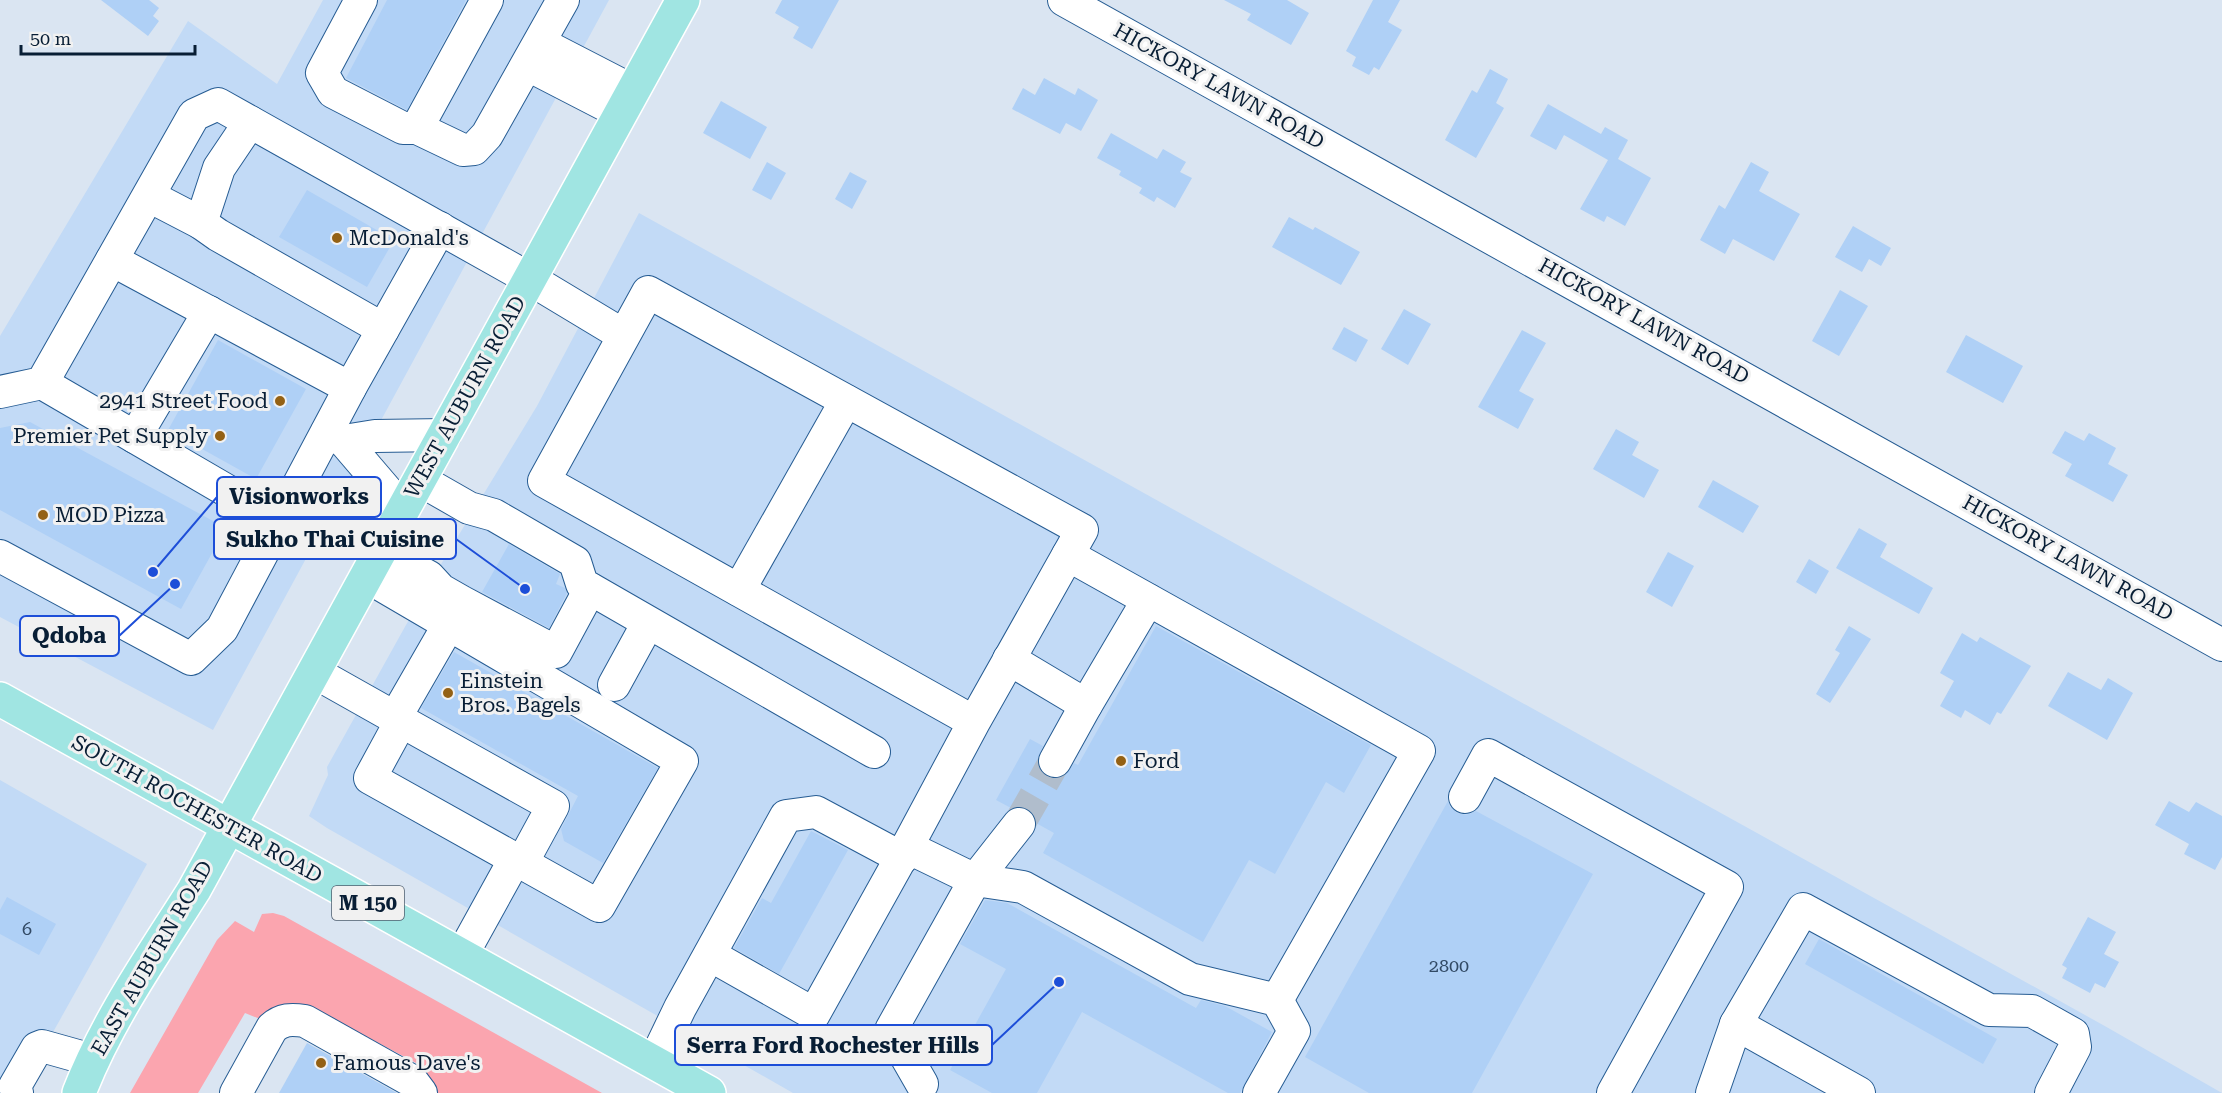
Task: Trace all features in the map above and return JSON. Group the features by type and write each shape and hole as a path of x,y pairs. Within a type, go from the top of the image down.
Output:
{"main road":[{"name":"WEST AUBURN ROAD","path":"229,825 683,0"},
{"name":"SOUTH ROCHESTER ROAD","path":"0,699 709,1093"},
{"name":"EAST AUBURN ROAD","path":"80,1093 92,1060 136,980 194,890 229,825"}],"street":[{"path":"361,0 322,73 333,92 403,128 417,128 463,150 474,149 487,135 563,0"},
{"path":"417,128 487,0"},
{"name":"HICKORY LAWN ROAD","path":"1064,0 2222,645"},
{"path":"534,54 627,102"},
{"path":"42,383 194,116 218,104 530,279 623,335"},
{"path":"201,223 219,168 250,122"},
{"path":"149,196 201,223 218,235 383,329"},
{"path":"0,556 191,659 222,629 279,521 335,437 350,388 440,228"},
{"path":"112,260 350,388"},
{"path":"710,956 814,1014 1082,530 648,292 544,481 974,722"},
{"path":"0,407 30,404 41,407 99,440 128,433 209,312"},
{"path":"0,392 42,383 279,521"},
{"path":"739,590 846,401"},
{"path":"335,437 445,435"},
{"path":"335,437 403,510"},
{"path":"420,480 469,508 494,514 575,562 582,585 874,752"},
{"path":"1068,555 1419,751 1277,1000"},
{"path":"373,563 455,613 682,760 599,906 370,778 398,719 455,613"},
{"path":"455,613 556,652 590,589"},
{"path":"1055,761 1148,600"},
{"path":"614,685 648,623"},
{"path":"1009,659 1086,705"},
{"path":"314,672 553,806 462,955"},
{"path":"1465,797 1488,755 1727,887 1613,1093"},
{"path":"654,1062 680,1008 786,816 816,812 904,852 975,880 1023,887 1190,980 1277,1000 1294,1031 1259,1093"},
{"path":"926,1090 891,1030 975,880 1019,824"},
{"path":"1712,1093 1736,1024 1803,909 1989,1010 2032,1011 2073,1034 2075,1047 2051,1093"},
{"path":"236,1093 272,1029 280,1020 295,1019 305,1021 412,1081 421,1093"},
{"path":"1736,1024 1859,1093"},
{"path":"17,1093 15,1086 37,1048 42,1046 92,1060"}],"shaded area":[{"path":"323,0 609,0 213,730 0,617 0,336 188,21 277,84"},
{"path":"639,213 2222,1093 793,1093 309,816 328,775 327,767 426,589 537,406"},
{"path":"0,780 147,864 19,1093 0,1093"},
{"path":"273,913 284,916 602,1093 437,1093 418,1064 316,1010 294,1004 281,1007 260,1019 245,1013 198,1093 130,1093 217,940 235,921 254,932 262,914"}],"building":[{"path":"101,0 149,0 159,8 153,16 159,21 148,36"},
{"path":"387,0 466,0 407,110 346,78"},
{"path":"782,0 839,0 812,49 793,38 799,27 775,13"},
{"path":"1224,0 1287,0 1309,13 1291,45 1247,20 1251,14"},
{"path":"1373,0 1400,0 1388,22 1402,30 1379,70 1374,67 1369,75 1352,66 1356,57 1346,51"},
{"path":"1490,69 1508,79 1496,103 1504,108 1476,158 1445,140 1472,90 1477,93"},
{"path":"1044,78 1075,95 1078,88 1098,100 1081,131 1066,123 1060,134 1012,109 1023,88 1035,95"},
{"path":"721,101 767,127 750,159 703,133"},
{"path":"1548,104 1601,134 1605,127 1628,140 1618,159 1651,178 1625,226 1607,216 1604,222 1580,209 1608,160 1564,135 1556,150 1530,136"},
{"path":"1111,133 1157,159 1163,149 1186,162 1180,172 1192,178 1175,208 1157,197 1154,202 1139,193 1142,188 1119,175 1121,171 1097,158"},
{"path":"767,162 786,173 771,200 752,190"},
{"path":"1751,162 1769,172 1759,191 1800,214 1774,261 1733,239 1725,254 1700,240 1719,205 1725,209"},
{"path":"850,172 867,181 852,209 835,199"},
{"name":"McDonald's","path":"307,190 394,240 367,287 279,237"},
{"path":"1289,217 1313,230 1315,227 1360,252 1341,285 1272,247"},
{"path":"1853,226 1891,248 1881,266 1869,259 1862,272 1835,257"},
{"path":"1840,290 1868,306 1839,356 1812,341"},
{"path":"1404,309 1431,324 1408,365 1381,349"},
{"path":"1344,327 1368,340 1356,362 1332,349"},
{"path":"1522,330 1546,343 1519,391 1534,399 1518,429 1478,407"},
{"path":"1966,335 2023,366 2003,403 1946,372"},
{"path":"218,340 306,389 256,479 168,430"},
{"path":"30,422 226,528 181,609 0,510 0,428"},
{"path":"1616,429 1639,442 1632,455 1659,470 1644,498 1593,469"},
{"path":"2065,431 2084,441 2089,433 2116,448 2108,464 2128,475 2113,502 2065,476 2072,464 2052,453"},
{"path":"1713,480 1759,506 1743,533 1698,507"},
{"path":"1859,528 1887,544 1880,557 1933,588 1919,614 1836,568"},
{"path":"509,544 560,574 556,584 565,588 567,593 549,628 482,592"},
{"path":"1668,552 1694,566 1672,607 1646,592"},
{"path":"1809,559 1829,571 1816,594 1796,582"},
{"path":"1156,626 1371,745 1344,793 1326,782 1275,874 1249,860 1203,942 1043,853 1054,833 1036,823 1030,810 1021,806 1011,808 996,800 1030,739 1043,746 1037,762 1040,771 1046,776 1055,779 1064,777 1074,763 1078,765"},
{"path":"1849,626 1871,639 1830,703 1816,694 1840,653 1835,650"},
{"path":"1962,633 1977,642 1980,637 2031,666 2001,714 1997,712 1990,725 1965,710 1961,718 1940,706 1954,681 1940,673"},
{"path":"454,652 658,768 603,863 564,841 561,829 578,796 421,708"},
{"path":"2068,672 2101,690 2108,678 2133,693 2107,740 2048,706"},
{"path":"1448,801 1450,807 1457,813 1466,815 1476,811 1593,874 1472,1093 1369,1093 1305,1057"},
{"path":"2169,801 2189,812 2196,802 2222,816 2222,857 2215,870 2184,854 2189,844 2155,825"},
{"path":"811,831 848,850 779,974 734,948 762,898 771,903"},
{"path":"7,897 56,924 39,955 0,934 0,910"},
{"path":"985,900 1007,903 1196,1008 1201,1000 1225,1006 1272,1032 1240,1093 1228,1093 1082,1012 1037,1093 992,1093 950,1070 1006,969 960,944"},
{"path":"2088,917 2116,932 2104,954 2119,962 2105,988 2095,983 2090,993 2062,978 2067,968 2062,965"},
{"path":"1819,939 1997,1039 1983,1064 1805,964"},
{"name":"Famous Dave's","path":"307,1043 397,1093 279,1093"}],"tunnel":[{"path":"1019,824 1055,761"}],"place":[{"name":"McDonald's","path":"337,238"},
{"name":"2941 Street Food","path":"280,401"},
{"name":"Premier Pet Supply","path":"220,436"},
{"name":"MOD Pizza","path":"43,515"},
{"name":"Visionworks","path":"153,572"},
{"name":"Qdoba","path":"175,584"},
{"name":"Sukho Thai Cuisine","path":"525,589"},
{"name":"Einstein Bros. Bagels","path":"448,693"},
{"name":"Ford","path":"1121,761"},
{"name":"Serra Ford Rochester Hills","path":"1059,982"},
{"name":"Famous Dave's","path":"321,1063"}]}
